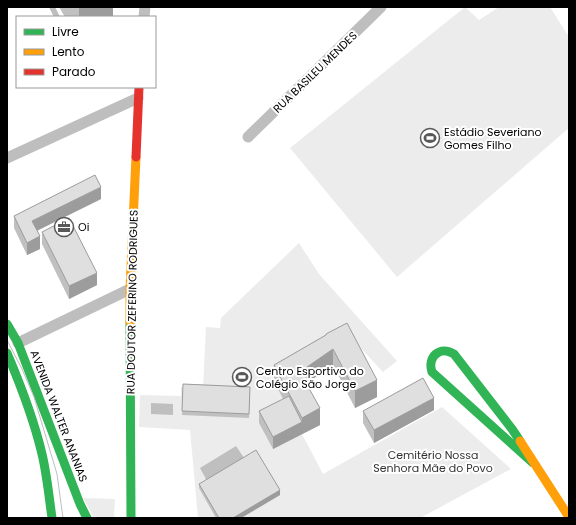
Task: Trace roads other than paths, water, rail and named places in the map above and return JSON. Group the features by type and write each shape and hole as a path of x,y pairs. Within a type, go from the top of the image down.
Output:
{"street":[{"name":"RUA BASILEU MENDES","path":"248,137 381,7"},
{"path":"7,158 139,93"},
{"name":"RUA DOUTOR ZEFERINO RODRIGUES","path":"131,518 130,289 139,93"},
{"path":"18,343 130,289"},
{"name":"AVENIDA WALTER ANANIAS","path":"7,324 18,343 80,504 87,518"},
{"path":"534,463 430,369 432,358 438,352 444,350 451,351 512,429 569,517"},
{"path":"7,353 24,395 37,435 46,470 52,518"},
{"path":"481,415 494,406"}],"lane":[{"path":"52,7 57,16"}],"tram line":[{"path":"7,340 34,397 57,474 63,518"}],"place":[{"name":"Estádio Severiano Gomes Filho","path":"430,138"},
{"name":"Oi","path":"64,227"},
{"name":"Centro Esportivo do Colégio São Jorge","path":"242,377"}],"park label":[{"name":"Cemitério Nossa Senhora Mãe do Povo","path":"433,461"}]}
